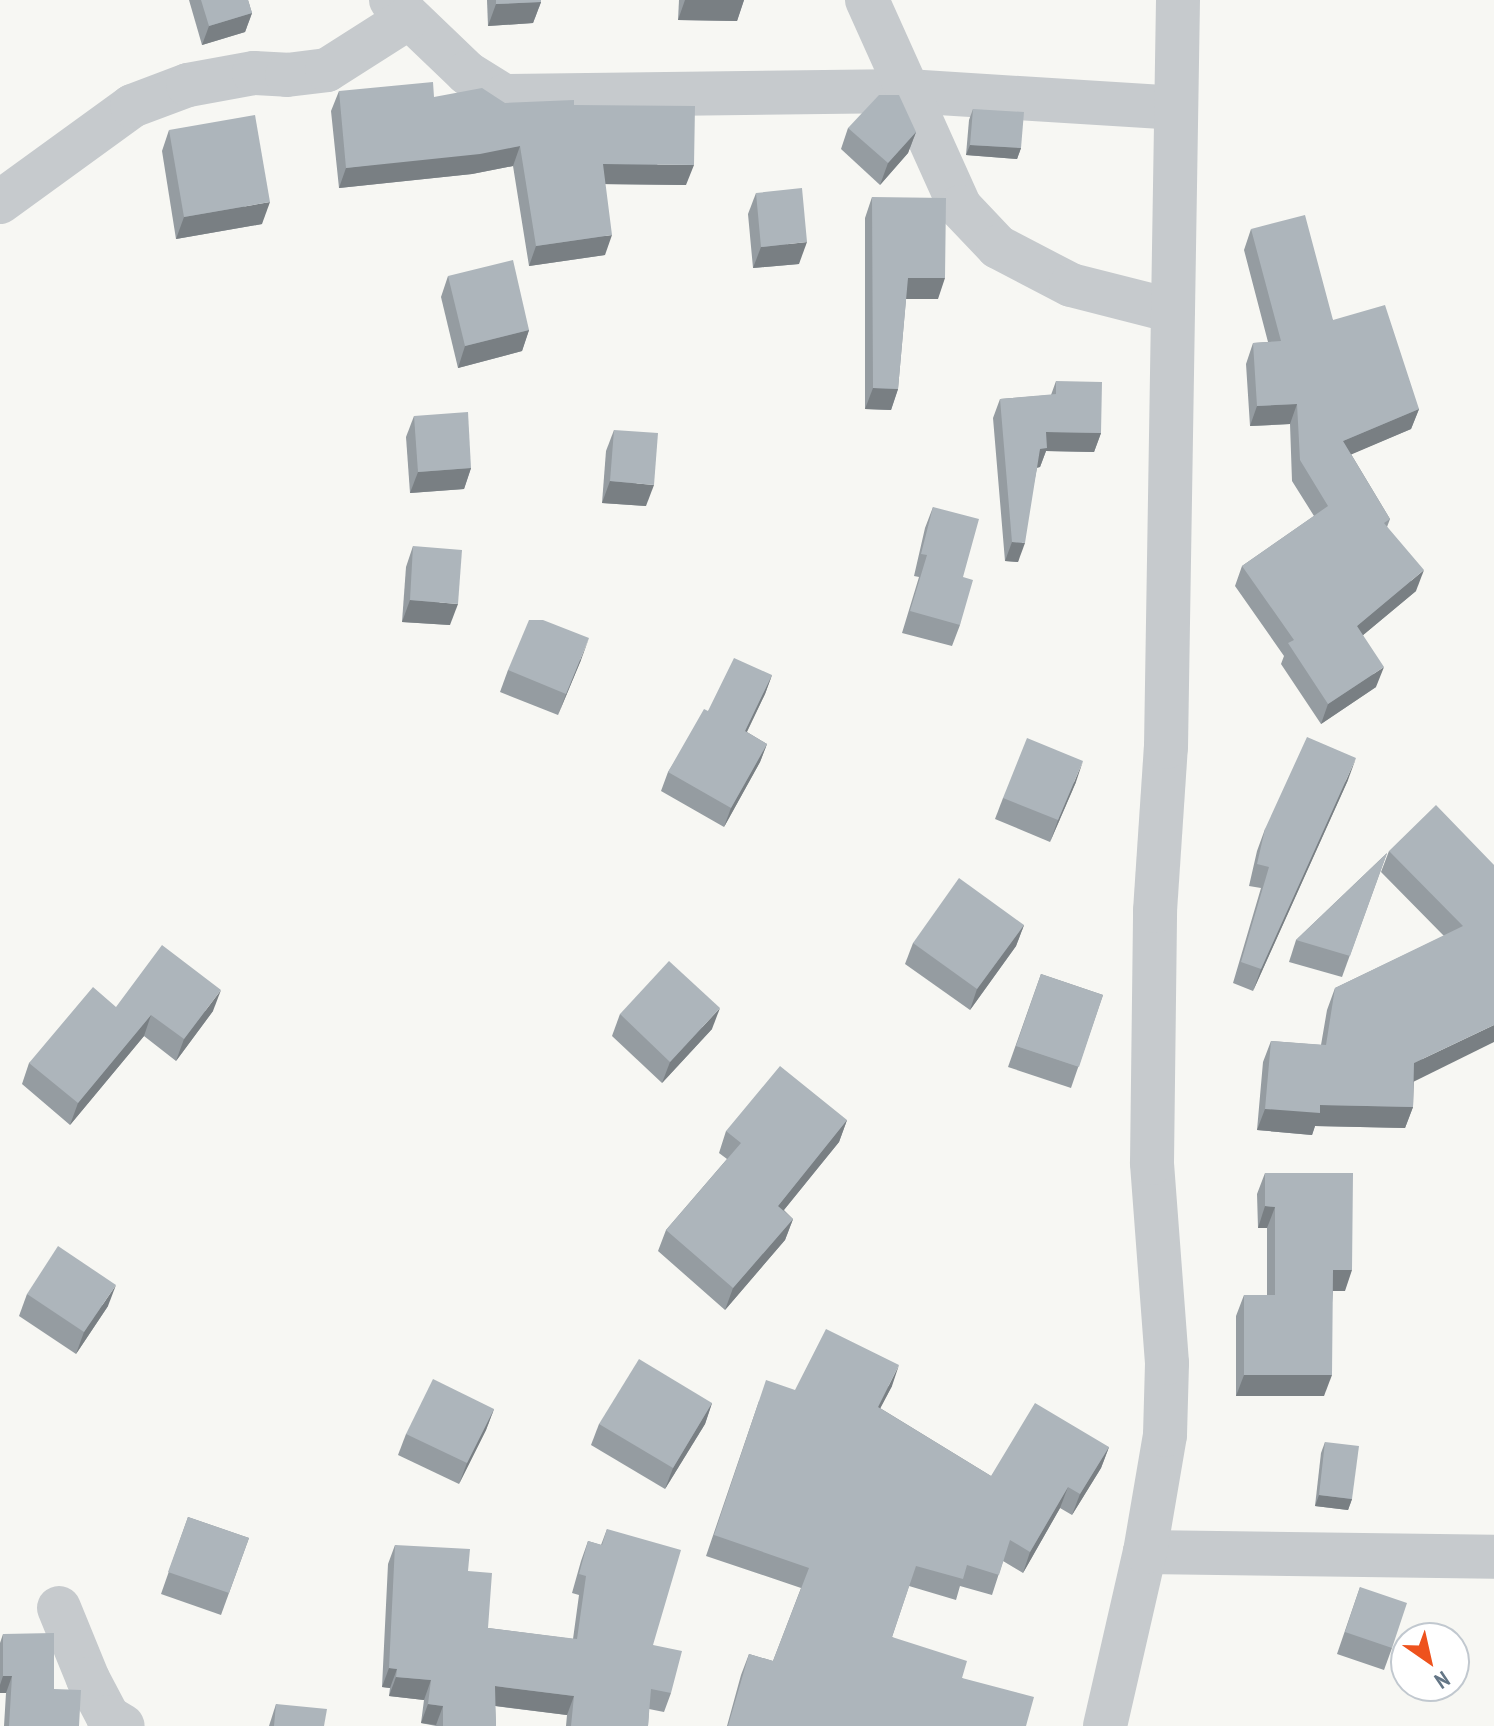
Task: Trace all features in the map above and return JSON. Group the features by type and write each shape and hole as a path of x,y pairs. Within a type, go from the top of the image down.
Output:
{"street":[{"path":"867,0 960,207 998,247 1071,285 1173,311"},
{"path":"1105,1726 1145,1552 1165,1435 1167,1363 1152,1163 1155,911 1166,732 1178,0"},
{"path":"0,202 132,106 188,85 254,73 287,75 327,70 399,9 467,73 504,96 907,91 1174,108"},
{"path":"1145,1552 1494,1557"},
{"path":"59,1608 108,1717 123,1726"}],"building":[{"path":"201,0 248,0 252,13 209,26"},
{"path":"496,0 541,0 541,2 496,4"},
{"path":"433,82 434,97 482,88 505,103 574,100 574,105 695,106 694,165 603,164 612,235 536,246 520,146 480,154 346,168 339,91"},
{"path":"879,95 899,95 916,132 888,163 848,128"},
{"path":"973,109 1024,112 1021,148 970,145"},
{"path":"255,115 270,202 184,217 169,130"},
{"path":"802,188 807,242 761,247 756,193"},
{"path":"872,197 946,198 945,278 908,278 898,389 873,388"},
{"path":"1305,215 1333,320 1385,305 1419,409 1343,441 1390,519 1384,523 1424,570 1357,626 1384,667 1328,704 1288,643 1294,640 1242,566 1328,506 1300,460 1297,404 1257,406 1253,343 1281,341 1251,229"},
{"path":"513,260 529,330 465,346 448,276"},
{"path":"1056,381 1102,382 1101,433 1046,432 1047,448 1040,449 1025,543 1012,542 1000,399 1056,394"},
{"path":"468,412 471,468 418,472 414,416"},
{"path":"614,430 658,433 654,485 610,481"},
{"path":"933,507 979,519 963,577 973,580 960,625 910,611 927,555 921,554"},
{"path":"413,546 462,550 458,604 410,600"},
{"path":"529,620 543,620 589,638 566,694 508,670"},
{"path":"734,658 772,675 745,731 767,744 731,808 668,772 704,709 708,711"},
{"path":"1307,737 1356,758 1261,969 1241,962 1269,867 1257,864 1265,829"},
{"path":"1027,738 1083,761 1058,820 1003,798"},
{"path":"1436,805 1494,865 1494,1025 1414,1063 1413,1107 1320,1105 1320,1113 1265,1109 1271,1041 1326,1045 1335,988 1463,926 1389,851"},
{"path":"1387,853 1350,956 1296,940"},
{"path":"959,878 1024,925 977,989 913,943"},
{"path":"162,945 221,990 184,1039 151,1015 78,1103 29,1063 93,987 116,1007"},
{"path":"669,961 720,1008 670,1062 620,1014"},
{"path":"1041,974 1103,995 1079,1067 1016,1046"},
{"path":"780,1066 847,1120 778,1206 793,1219 733,1288 666,1230 741,1143 726,1131"},
{"path":"1265,1173 1353,1173 1352,1270 1333,1270 1332,1375 1244,1375 1244,1295 1275,1295 1275,1207 1265,1206"},
{"path":"58,1246 116,1285 84,1332 27,1294"},
{"path":"826,1329 899,1365 878,1407 991,1476 1035,1403 1109,1447 1080,1494 1068,1487 1030,1552 1010,1540 999,1575 967,1565 963,1579 916,1566 892,1637 967,1661 962,1678 1034,1697 1026,1726 728,1726 749,1654 773,1661 809,1568 714,1535 766,1380 795,1390"},
{"path":"639,1359 712,1403 673,1468 599,1424"},
{"path":"433,1379 494,1409 467,1463 406,1434"},
{"path":"1325,1442 1359,1446 1352,1499 1319,1495"},
{"path":"188,1517 249,1538 229,1593 168,1572"},
{"path":"607,1529 681,1550 653,1645 682,1651 671,1693 651,1689 648,1726 571,1726 574,1696 495,1686 496,1726 443,1726 443,1706 428,1704 431,1680 396,1677 397,1669 389,1668 395,1545 470,1549 468,1571 492,1573 488,1628 577,1639 586,1576 579,1574 588,1541 602,1545"},
{"path":"1360,1587 1407,1603 1401,1622 1390,1622 1390,1647 1345,1632"},
{"path":"54,1633 54,1689 81,1690 79,1726 9,1726 12,1676 3,1676 3,1634"},
{"path":"276,1704 327,1709 324,1726 274,1726"}]}
